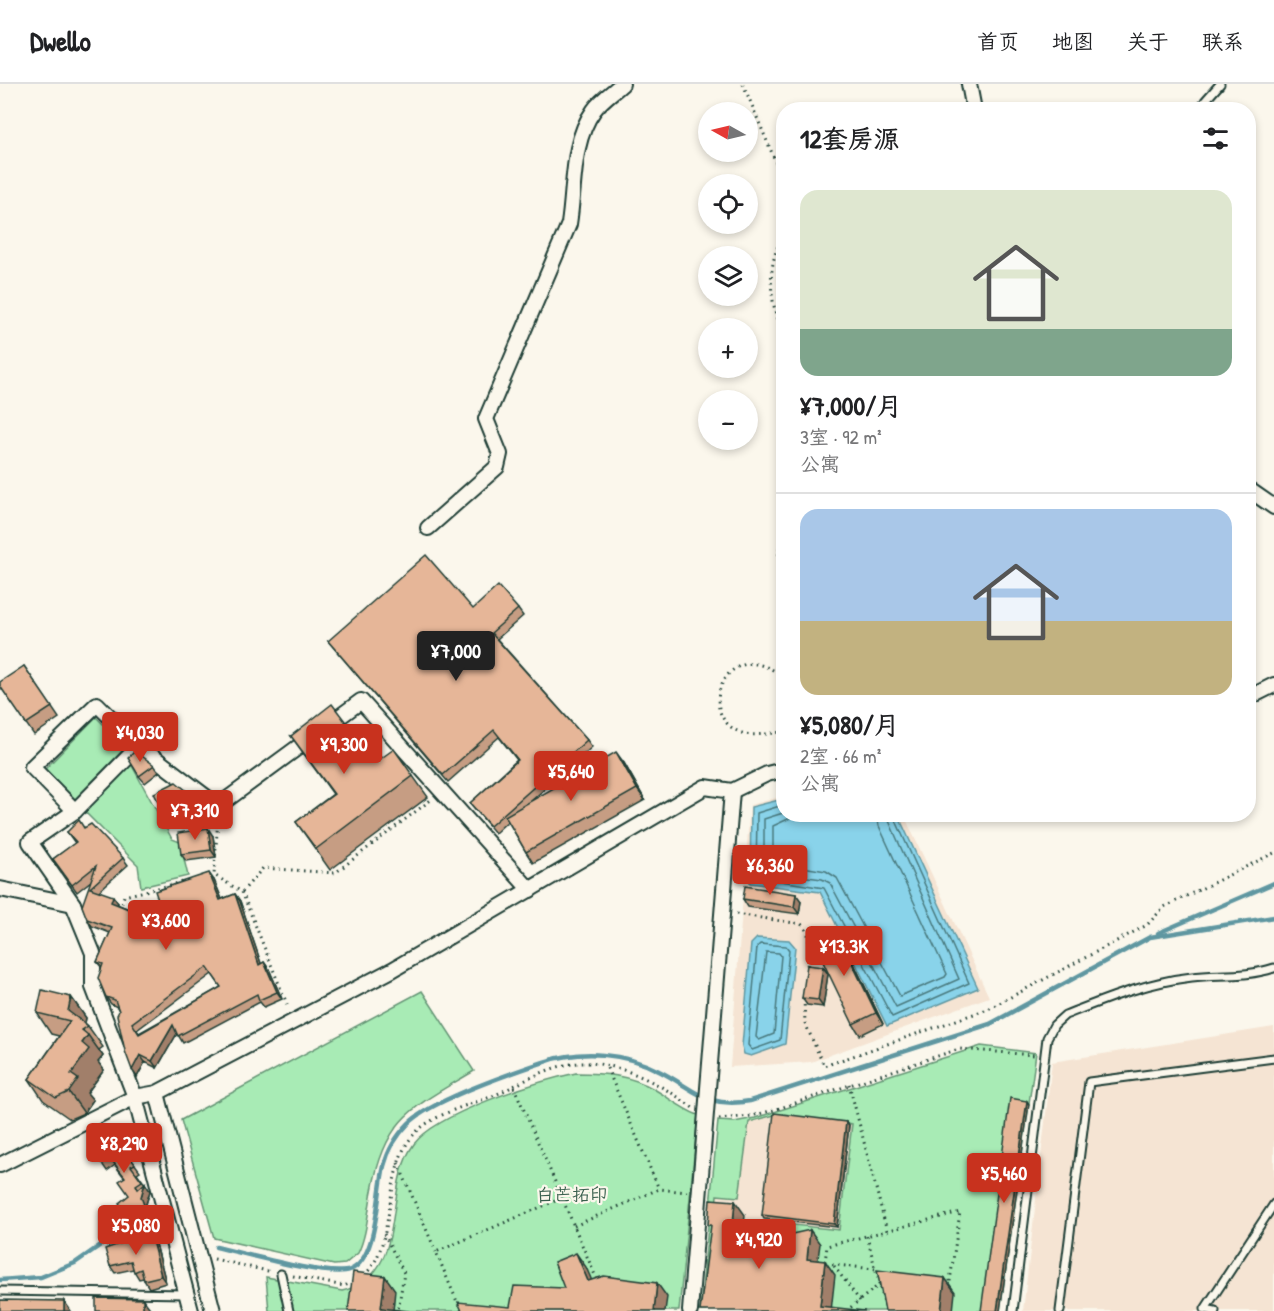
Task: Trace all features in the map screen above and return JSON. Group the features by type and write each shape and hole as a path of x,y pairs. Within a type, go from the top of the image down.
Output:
{"street":[{"path":"428,528 497,467 500,454 486,419 569,224 575,191 577,146 595,110 622,84"},
{"path":"969,84 972,102"},
{"path":"1256,495 1274,507"},
{"path":"1256,694 1274,685"},
{"path":"75,812 32,767 97,704 139,746 218,806 361,701 530,890"},
{"path":"139,746 75,812 30,842 73,904 93,954 93,987 135,1097 191,1311"},
{"path":"0,1165 135,1097 157,1094 392,970 705,787 732,791 776,772"},
{"path":"690,1311 710,1088 732,791"},
{"path":"0,889 73,904"},
{"path":"157,1094 213,1311"}],"lane":[{"path":"1205,102 1220,84"},
{"path":"1013,1311 1047,1038 1054,1025 1065,1015 1125,992 1170,980 1254,974 1274,968"},
{"path":"1060,1311 1089,1082 1274,1058"},
{"path":"1215,1311 1205,1309 1274,1204"},
{"path":"281,1274 289,1311"},
{"path":"0,1291 186,1294"},
{"path":"97,1293 97,1302"}],"path":[{"path":"743,84 776,163"},
{"path":"776,252 771,276 776,311"},
{"path":"776,672 759,663 738,666 723,680 718,700 724,720 741,732 776,732"},
{"path":"242,892 263,868 335,873 441,792"},
{"path":"214,874 218,806"},
{"path":"804,997 805,1023 824,1066 988,1009 1147,925 1164,907 1274,853"},
{"path":"203,877 214,874 242,892 294,1022"},
{"path":"116,917 124,896 192,880"},
{"path":"722,912 801,924 807,929 810,938 806,973"},
{"path":"199,1256 344,1286 370,1270 379,1256 398,1163 415,1133 431,1121 514,1087 547,1070 565,1065 590,1063 653,1082 707,1116 751,1116 959,1049 1045,1056"},
{"path":"607,1068 659,1189"},
{"path":"849,1084 886,1231"},
{"path":"514,1087 601,1290"},
{"path":"398,1163 461,1311"},
{"path":"574,1226 659,1189 701,1193"},
{"path":"436,1252 562,1198"},
{"path":"823,1273 827,1246 960,1212 949,1289"},
{"path":"383,1234 404,1274 398,1311"},
{"path":"867,1236 886,1311"},
{"path":"824,1264 875,1269"},
{"path":"833,1265 860,1300"},
{"path":"581,1273 592,1268"},
{"path":"846,1311 879,1286 889,1287"}],"shaded area":[{"path":"776,798 776,822 907,822 989,997 811,1062 730,1067 750,805"},
{"path":"1274,1027 1274,1311 1023,1311 1052,1062"},
{"path":"778,1114 852,1124 839,1230 755,1311 707,1311 717,1195 739,1197 749,1122"}],"green space":[{"path":"96,717 126,747 75,799 45,769"},
{"path":"131,764 172,839 180,842 188,876 141,887 138,865 83,810"},
{"path":"422,991 474,1071 419,1105 394,1130 378,1166 358,1253 345,1264 334,1265 214,1238 181,1120"},
{"path":"981,1046 1036,1053 1000,1311 755,1311 766,1222 839,1230 852,1124 778,1114 749,1122 739,1197 717,1195 707,1311 700,1311 718,1121 734,1122 755,1118"},
{"name":"白芒拓印","path":"576,1073 606,1074 645,1084 698,1115 679,1311 269,1311 266,1277 342,1291 364,1282 378,1268 392,1228 404,1163 414,1144 426,1132 465,1110 489,1100"}],"water":[{"path":"776,801 776,822 901,822 978,988 887,1026 820,892 750,883 751,807"},
{"path":"757,938 789,940 795,947 785,1044 751,1056 744,1054 742,1046 751,944"}],"building":[{"path":"426,555 473,609 498,586 518,609 491,633 587,740 490,826 470,803 518,760 494,730 443,775 328,641"},
{"path":"24,666 52,707 26,724 0,686 0,682"},
{"path":"332,704 376,762 394,749 413,776 316,849 296,822 334,794 291,736"},
{"path":"135,751 154,765 139,776 128,758"},
{"path":"616,752 637,789 526,852 505,816"},
{"path":"176,782 187,791 195,806 167,820 154,793"},
{"path":"79,820 84,828 91,824 123,858 90,888 113,896 111,902 151,918 159,903 155,891 209,873 220,900 235,894 259,965 264,962 277,992 259,1000 257,994 178,1036 173,1025 152,1061 140,1055 132,1070 125,1051 117,1015 119,1011 115,1000 106,997 98,978 103,964 97,962 112,928 87,919 82,906 96,866 72,885 53,859 76,842 67,832","holes":["207,967 221,987 139,1034 132,1023"]},
{"path":"208,828 211,850 181,854 178,833"},
{"path":"745,886 796,894 794,907 743,899"},
{"path":"836,930 876,1013 853,1024 813,941"},
{"path":"807,965 823,967 818,1000 802,998"},
{"path":"42,990 71,997 68,1011 88,1026 82,1030 88,1035 82,1043 89,1049 71,1074 78,1079 69,1092 56,1098 29,1079 70,1021 37,1013"},
{"path":"1010,1098 1027,1101 997,1311 981,1311"},
{"path":"774,1113 846,1122 834,1224 762,1215"},
{"path":"115,1137 135,1164 131,1166 142,1181 136,1185 138,1189 145,1183 141,1197 147,1213 144,1214 137,1205 134,1210 126,1213 119,1203 129,1195 119,1181 125,1177 110,1158 102,1164 94,1152"},
{"path":"710,1199 735,1201 732,1235 739,1235 738,1246 810,1230 807,1259 825,1261 820,1306 865,1311 700,1311 711,1225 708,1225"},
{"path":"150,1233 161,1276 144,1280 141,1269 134,1272 131,1261 110,1266 105,1249"},
{"path":"576,1253 588,1281 604,1276 657,1283 654,1311 462,1311 458,1302 510,1307 514,1286 564,1288 554,1262"},
{"path":"877,1270 945,1278 941,1311 885,1311"},
{"path":"353,1272 385,1276 381,1308 409,1311 348,1311"},
{"path":"96,1298 143,1299 143,1311 96,1311"},
{"path":"0,1300 64,1301 64,1311 0,1311"}],"waterway":[{"path":"1158,933 1274,883"},
{"path":"216,1247 305,1268 339,1272 350,1270 366,1253 375,1224 386,1160 394,1143 409,1123 420,1114 453,1096 544,1062 573,1055 618,1057 659,1071 711,1100 735,1103 750,1101 990,1024 1150,937 1274,917"},
{"path":"0,1280 41,1277 75,1263 105,1242 153,1234"}]}
